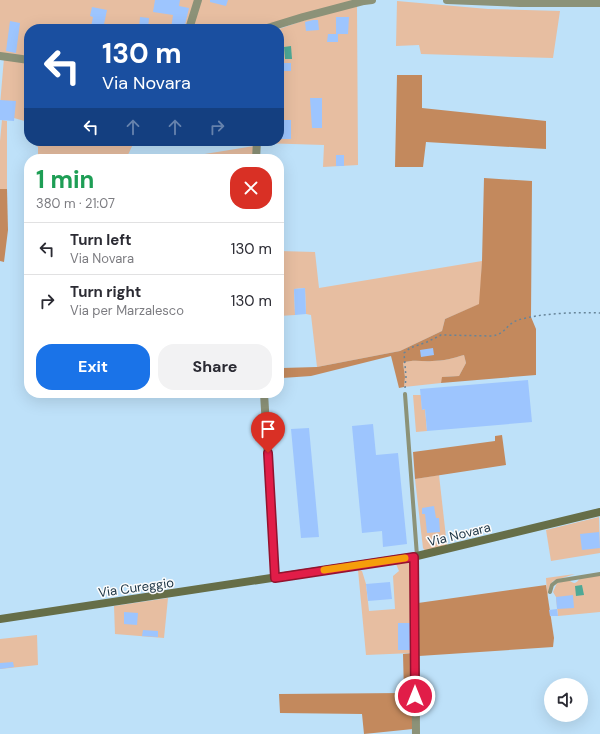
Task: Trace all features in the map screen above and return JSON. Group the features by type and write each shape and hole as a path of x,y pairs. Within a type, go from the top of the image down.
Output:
{"main road":[{"name":"Via Novara","path":"275,578 416,557 600,512"},
{"name":"Via Cureggio","path":"0,619 275,578"}],"street":[{"path":"191,24 198,0"},
{"path":"280,24 372,0"},
{"path":"447,0 520,3 600,3"},
{"path":"0,56 24,59"},
{"path":"264,398 275,578"},
{"path":"416,557 416,734"}],"lane":[{"path":"405,394 416,557"},
{"path":"550,592 552,585 557,581 566,578 600,574"}],"path":[{"path":"405,394 406,377 404,353 410,348 442,335 480,337 500,335 509,325 518,320 558,313 600,313"}],"shaded area":[{"path":"0,0 356,0 275,24 24,24 24,57 0,53"},
{"path":"397,1 488,9 560,11 553,58 421,54 419,45 396,46"},
{"path":"357,6 358,165 323,167 324,145 284,144 284,27 308,19"},
{"path":"291,46 292,59 285,59 284,47"},
{"path":"4,58 24,62 24,121 14,118 0,105"},
{"path":"397,75 422,75 422,108 546,121 546,149 426,142 423,167 395,167"},
{"path":"2,120 7,121 7,189 0,189 0,141"},
{"path":"37,146 132,146 128,154 38,154"},
{"path":"254,146 254,154 205,154"},
{"path":"484,178 532,181 531,317 536,329 536,375 441,383 442,377 459,376 466,363 464,355 440,360 403,363 405,377 404,387 399,388 391,356 311,376 284,378 284,368 317,367 400,351 442,331 445,319 479,304 482,261"},
{"path":"0,189 7,189 8,230 4,262 0,261"},
{"path":"284,251 315,252 319,288 482,261 480,304 445,319 442,331 400,351 317,367 311,315 306,314 305,288 294,289 295,315 284,316"},
{"path":"464,355 466,363 459,376 443,377 441,383 404,387 405,377 403,363 440,360"},
{"path":"413,395 421,395 422,410 425,409 427,431 416,432"},
{"path":"502,435 506,465 415,479 413,452 495,441 495,436"},
{"path":"439,475 447,546 425,551 423,548 415,479"},
{"path":"599,517 600,553 551,561 546,530"},
{"path":"412,562 413,653 366,655 358,570 362,571 366,584 369,611 395,609 393,576 399,571 396,564"},
{"path":"575,574 553,581 547,596 546,578"},
{"path":"600,575 600,612 558,616 556,597 553,592 557,583 569,580 575,583 585,576"},
{"path":"546,585 554,638 553,647 419,656 418,603"},
{"path":"582,585 584,595 576,596 575,586"},
{"path":"168,598 164,638 115,634 114,606"},
{"path":"37,635 38,665 0,669 0,639"},
{"path":"413,653 413,729 364,734 362,714 280,713 279,694 404,693 403,654"}],"building":[{"path":"155,0 180,0 179,6 189,8 185,24 172,24 173,15 153,12"},
{"path":"210,0 228,0 226,6 210,2"},
{"path":"92,7 107,10 104,24 92,24 93,17 90,16"},
{"path":"140,17 149,18 148,24 139,24"},
{"path":"336,17 349,17 348,34 336,34"},
{"path":"318,20 319,30 306,31 305,22"},
{"path":"10,21 20,23 16,53 6,51"},
{"path":"328,34 338,34 338,42 327,42"},
{"path":"284,63 291,63 291,71 284,71"},
{"path":"310,98 322,98 322,128 312,128"},
{"path":"0,100 16,101 14,121 0,120"},
{"path":"284,120 291,120 291,139 284,139"},
{"path":"336,155 344,155 344,166 336,166"},
{"path":"305,288 306,314 295,315 294,289"},
{"path":"433,348 434,355 421,357 420,350"},
{"path":"528,380 532,422 427,431 425,409 422,410 420,389"},
{"path":"373,424 376,455 398,453 407,544 383,547 382,531 362,533 352,426"},
{"path":"309,428 319,537 301,538 291,429"},
{"path":"434,506 436,518 439,518 440,532 427,533 425,514 422,514 422,508"},
{"path":"599,532 600,548 582,550 580,534"},
{"path":"390,582 392,599 368,601 366,584"},
{"path":"573,595 574,608 557,609 556,597"},
{"path":"557,609 558,616 550,616 549,610"},
{"path":"124,612 138,613 137,625 124,624"},
{"path":"398,623 410,623 410,650 398,650"},
{"path":"143,630 158,631 158,637 142,636"},
{"path":"13,662 14,667 0,669 0,663"}],"slow traffic":[{"path":"324,570 405,558"}],"route":[{"path":"268,453 275,578 414,557 415,696"}]}
